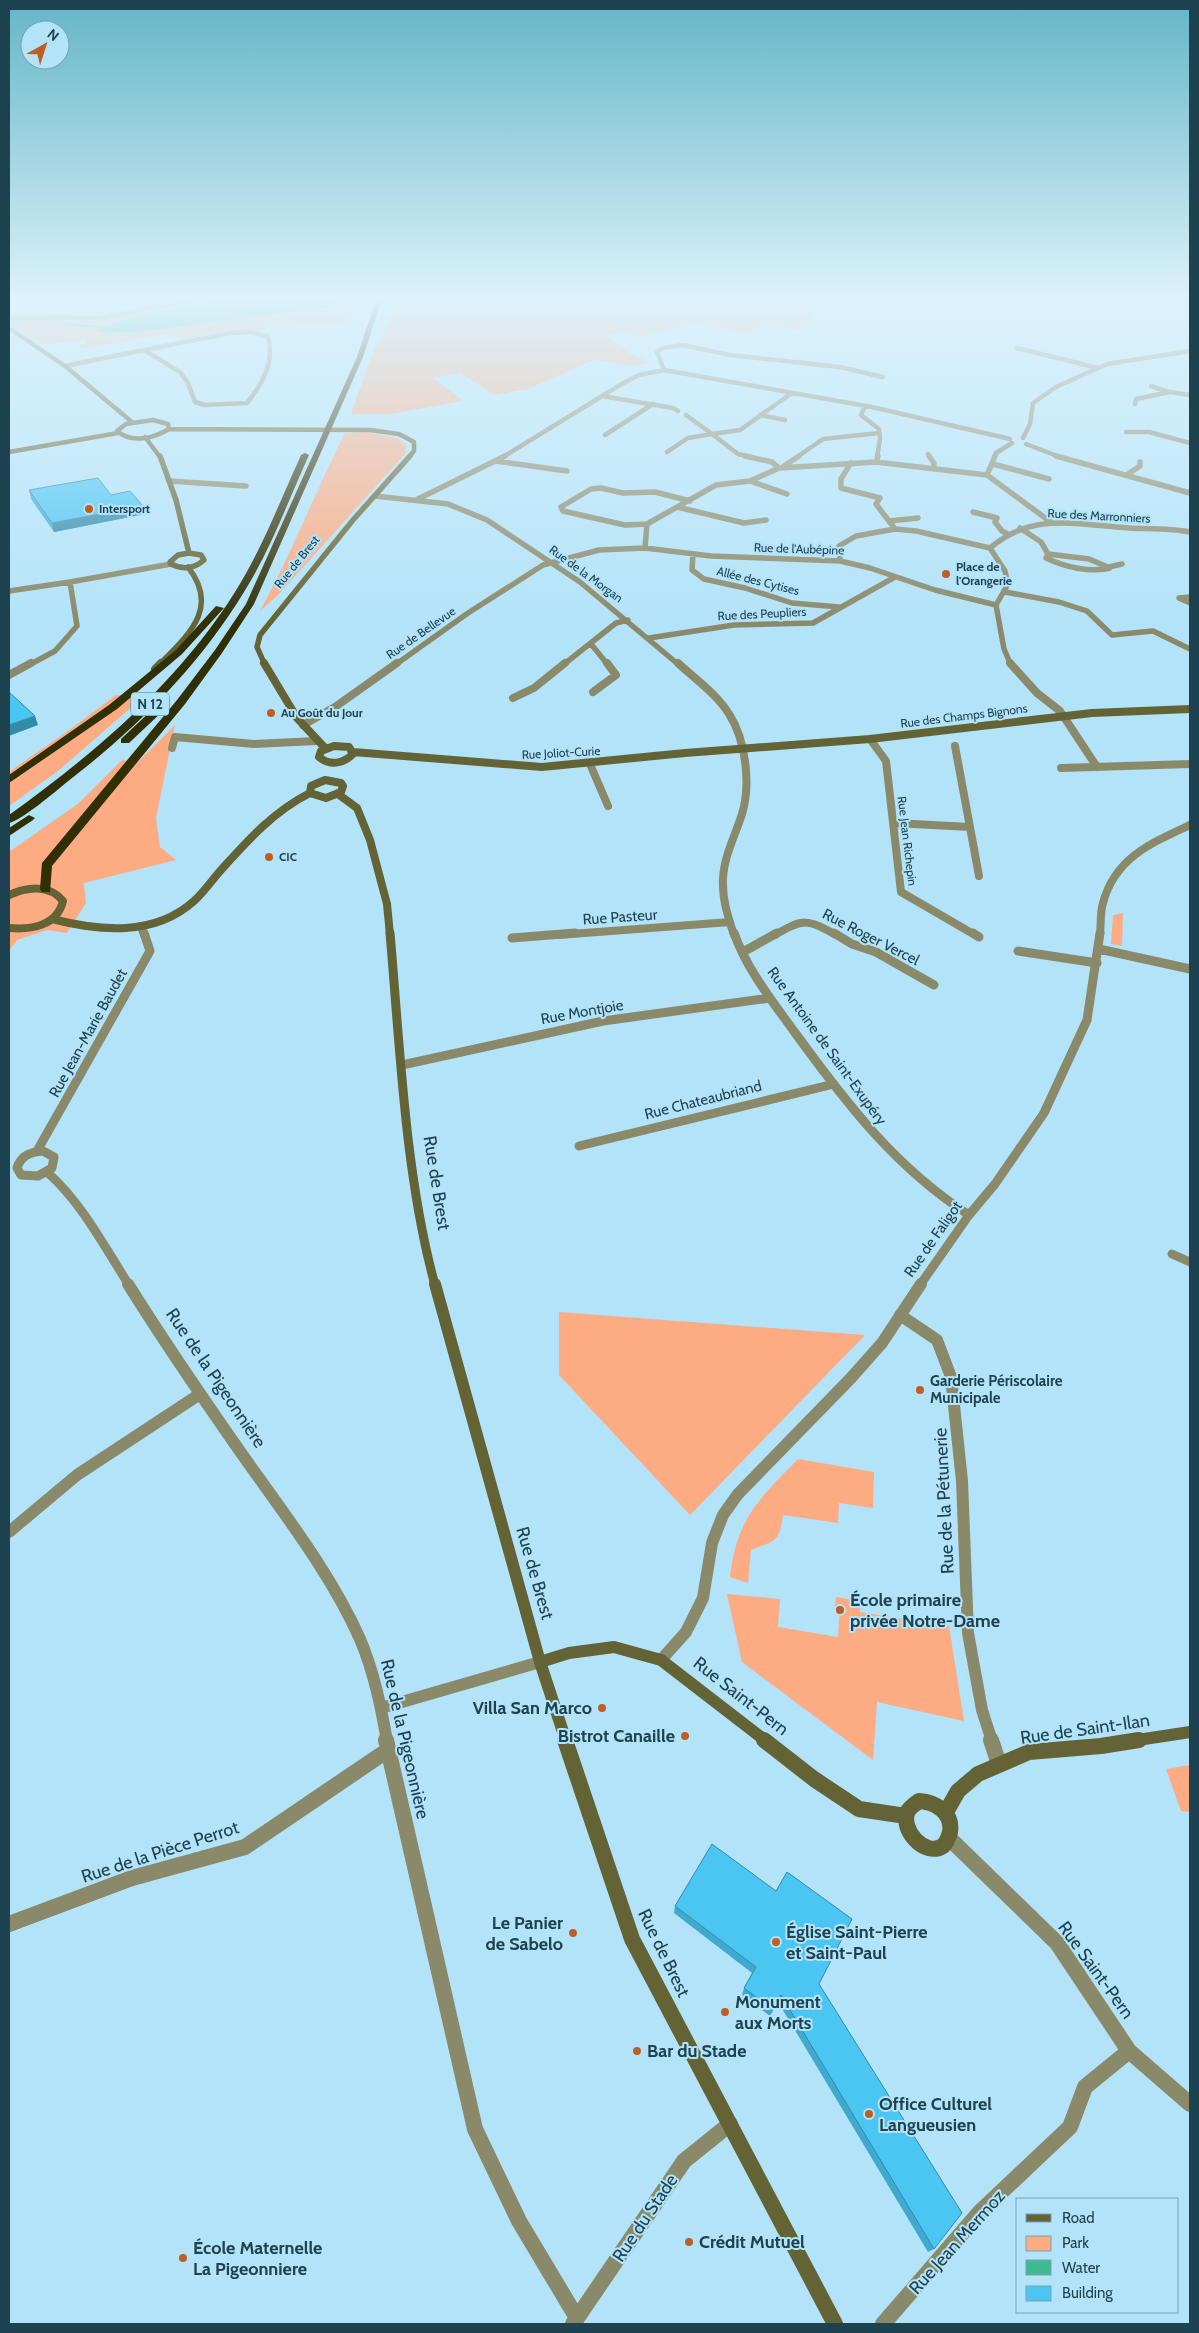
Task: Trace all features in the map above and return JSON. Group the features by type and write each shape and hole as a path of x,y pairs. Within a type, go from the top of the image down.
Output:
{"highway":[{"name":"N 12","path":"9,832 82,778 143,726 177,690 250,604 339,405"},
{"path":"314,436 322,419"},
{"name":"N 12","path":"9,820 90,758 168,686 220,623 240,592 258,557 310,445"},
{"path":"9,780 72,737 143,682 194,638 215,614 241,575 258,557"},
{"path":"46,889 46,866 181,702 219,651 250,604"}],"main road":[{"path":"112,405 132,422"},
{"path":"9,452 118,433 128,437 145,437 160,434 169,429 168,424 159,421 132,422 121,426 117,431 118,433"},
{"name":"Rue de Brest","path":"169,429 370,430 399,434 414,442 414,452 260,634 256,647 262,661 303,725 316,741 325,748"},
{"path":"145,437 160,456 176,500 189,553"},
{"path":"189,553 201,555 204,560 200,564 188,567 171,564 170,562 173,557 189,553"},
{"path":"143,682 193,629 201,610 203,588 198,576 188,567"},
{"name":"Rue des Champs Bignons","path":"740,745 870,739 1062,716 1190,709"},
{"name":"Rue Joliot-Curie","path":"325,748 340,745 349,747 353,752 378,752 522,767 590,764 740,745"},
{"path":"325,748 320,757 329,762 340,762 349,759 353,752"},
{"path":"321,780 329,762"},
{"path":"333,780 340,762"},
{"path":"52,919 93,929 111,931 141,926 182,910 192,902 267,823 296,800 310,793 323,798 338,794 343,786 333,780 321,780 311,786 310,793"},
{"name":"Rue de Brest","path":"338,794 357,808 370,840 387,904 415,1178 432,1274 540,1662 600,1850 632,1940 835,2324"},
{"path":"9,887 23,890 46,889 60,896 63,901 59,913 52,919 34,927 11,931"},
{"path":"9,895 23,890"},
{"name":"Rue Saint-Pern","path":"540,1662 569,1653 614,1647 661,1660 814,1779 858,1809 906,1816"},
{"name":"Rue de Saint-Ilan","path":"946,1812 958,1791 978,1774 1028,1752 1101,1746 1190,1732"},
{"path":"919,1801 934,1802 946,1812 951,1827 949,1838 942,1846 934,1848 921,1845 908,1832 906,1816 912,1804 919,1801"}],"street":[{"path":"418,499 496,461 588,405"},
{"path":"605,435 652,405"},
{"path":"656,405 678,411"},
{"path":"667,452 688,438 740,430 775,405"},
{"path":"858,405 1026,444 1060,457 1128,474 1190,493"},
{"path":"1023,438 1030,424 1033,405"},
{"path":"865,406 860,415 877,426 879,433 880,447 876,462"},
{"path":"686,415 738,454 772,462 781,467 876,462 987,475 1005,486 1052,523"},
{"path":"760,415 785,420"},
{"path":"1126,432 1149,432 1190,443"},
{"path":"690,501 655,492 623,493 601,488 592,489 561,507 563,511 625,525 647,524 690,501 716,485 750,482 781,467 823,439 879,433"},
{"path":"987,475 996,453 1011,441 1023,438 1029,441 1026,444"},
{"path":"928,454 934,463 934,469"},
{"path":"496,461 567,470"},
{"path":"1128,474 1140,466 1140,462"},
{"path":"852,463 841,479 841,488 880,498 876,504 895,529"},
{"path":"993,464 1049,478"},
{"path":"169,481 246,486"},
{"path":"750,482 755,485 780,490 787,494"},
{"name":"Rue de la Morgan","path":"375,496 418,499 457,507 474,513 505,530 604,598 717,699 731,717 740,745"},
{"path":"678,507 744,523 766,520"},
{"path":"973,512 997,518 996,522 1002,531 1008,534"},
{"path":"889,521 918,518"},
{"name":"Rue des Marronniers","path":"990,548 1008,534 1020,528 1038,523 1071,522 1190,532"},
{"path":"645,548 647,524"},
{"path":"1020,528 1039,539 1046,546 1048,554 1084,559 1109,567 1122,564"},
{"path":"840,560 838,546 843,542 856,536 895,529 916,530 990,548 1005,571 1008,584 996,606 1004,649 1011,665 1022,679 1060,712 1097,767"},
{"name":"Rue de l'Aubépine","path":"552,563 599,550 645,548 754,559 840,560 944,593 996,606"},
{"name":"Allée des Cytises","path":"693,554 692,570 704,579 745,588 792,603 839,607"},
{"name":"Rue de Bellevue","path":"303,725 335,707 521,578 543,565 552,563"},
{"path":"9,591 171,564"},
{"name":"Rue des Peupliers","path":"649,638 734,625 797,625 813,623 895,577"},
{"path":"9,674 55,651 77,626 78,622 70,582"},
{"path":"1005,592 1059,602 1087,611 1112,635 1153,630 1190,649"},
{"path":"1190,597 1178,598 1190,603"},
{"path":"513,698 534,688 616,623 628,620"},
{"path":"591,644 616,675 593,692"},
{"path":"172,748 175,737 254,744 316,741"},
{"name":"Rue Jean Richepin","path":"870,739 886,761 901,892 979,937"},
{"name":"Rue Antoine de Saint-Exupéry","path":"740,745 746,793 743,812 727,854 722,877 724,901 730,922 743,952 770,998 834,1084 879,1140 920,1179 953,1206 969,1215"},
{"path":"954,746 979,876"},
{"path":"590,764 608,806"},
{"path":"1061,768 1190,764"},
{"path":"894,823 970,827"},
{"name":"Rue de Faligot","path":"661,1660 686,1632 703,1598 712,1543 723,1515 744,1487 851,1378 882,1342 969,1215 995,1184 1044,1113 1087,1020 1099,949 1103,903 1116,876 1129,858 1149,844 1190,825"},
{"name":"Rue Roger Vercel","path":"743,952 794,923 804,920 814,922 852,944 864,946 876,952 934,986"},
{"name":"Rue Pasteur","path":"512,938 730,922"},
{"name":"Rue Jean-Marie Baudet","path":"37,1151 150,951 141,926"},
{"path":"1099,949 1190,969"},
{"path":"1018,951 1097,963"},
{"name":"Rue Montjoie","path":"402,1065 424,1062 529,1036 603,1021 770,998"},
{"name":"Rue Chateaubriand","path":"579,1146 834,1084"},
{"path":"37,1151 48,1151 54,1157 54,1164 47,1172 25,1177 13,1168 20,1159 37,1151"},
{"name":"Rue de la Pigeonnière","path":"47,1172 66,1188 78,1205 200,1394 296,1531 353,1624 372,1674 381,1708 388,1750 474,2129 519,2221 575,2321"},
{"path":"1172,1254 1190,1262"},
{"name":"Rue de la Pétunerie","path":"900,1315 938,1340 951,1377 962,1481 968,1633 982,1710 999,1764"},
{"path":"11,1524 132,1436 200,1394"},
{"path":"381,1708 540,1662"},
{"name":"Rue de la Pièce Perrot","path":"9,1924 132,1878 245,1847 388,1750"},
{"name":"Rue Saint-Pern","path":"949,1838 1057,1943 1129,2051 1190,2104"},
{"name":"Rue Jean Mermoz","path":"883,2324 980,2212 1070,2127 1085,2087 1129,2051"},
{"name":"Rue du Stade","path":"575,2321 684,2161 730,2124"}],"green space":[{"path":"354,405 442,405 391,414 351,414"},
{"path":"366,432 397,438 406,444 405,454 279,594 260,611 283,567 345,433"},
{"path":"116,695 142,698 58,771 9,806 9,772"},
{"path":"175,725 156,818 160,847 176,860 84,883 86,903 67,933 47,930 17,940 9,951 9,852 79,803 122,760 138,762"},
{"path":"1123,913 1122,946 1111,944 1113,915"},
{"path":"559,1312 865,1335 690,1515 559,1375"},
{"path":"798,1459 874,1472 873,1508 839,1503 838,1523 783,1515 778,1536 771,1542 751,1550 748,1583 730,1577 738,1539 752,1511 771,1486"},
{"path":"727,1594 780,1599 778,1627 838,1637 840,1608 835,1607 836,1597 860,1601 860,1612 949,1626 964,1721 877,1702 873,1760 742,1662"},
{"path":"1190,1765 1190,1812 1181,1811 1166,1769"}],"building":[{"name":"Intersport","path":"98,478 111,495 130,491 143,506 52,523 29,490"},
{"path":"9,692 35,716 9,725"},
{"path":"712,1844 776,1891 787,1872 852,1919 819,1984 962,2213 934,2249 781,1995 773,2010 744,1988 756,1967 675,1906"}],"place":[{"name":"Intersport","path":"89,509"},
{"name":"Place de l'Orangerie","path":"946,574"},
{"name":"Au Goût du Jour","path":"271,713"},
{"name":"CIC","path":"269,857"},
{"name":"Garderie Périscolaire Municipale","path":"920,1390"},
{"name":"École primaire privée Notre-Dame","path":"840,1610"},
{"name":"Villa San Marco","path":"602,1708"},
{"name":"Bistrot Canaille","path":"685,1736"},
{"name":"Le Panier de Sabelo","path":"573,1933"},
{"name":"Église Saint-Pierre et Saint-Paul","path":"776,1942"},
{"name":"Monument aux Morts","path":"725,2012"},
{"name":"Bar du Stade","path":"637,2051"},
{"name":"Office Culturel Langueusien","path":"869,2114"},
{"name":"Crédit Mutuel","path":"689,2242"},
{"name":"École Maternelle La Pigeonniere","path":"183,2258"}]}
